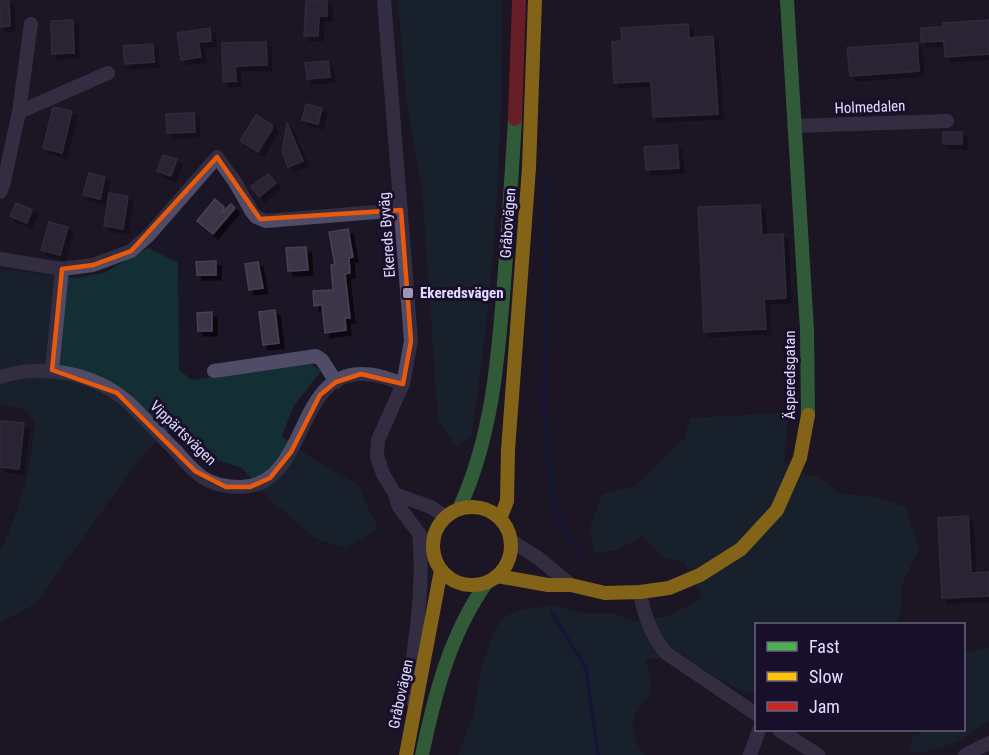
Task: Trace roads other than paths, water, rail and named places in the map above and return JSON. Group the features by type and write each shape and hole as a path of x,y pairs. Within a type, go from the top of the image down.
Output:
{"main road":[{"name":"Gråbovägen","path":"459,509 476,475 488,419 500,335 514,158 519,0"},
{"name":"Gråbovägen","path":"500,519 507,501 508,450 529,168 535,0"},
{"name":"Äsperedsgatan","path":"492,579 571,585 605,593 669,588 700,575 741,549 777,510 800,458 808,418 807,330 787,0"},
{"path":"422,755 441,676 463,618 473,599 492,579 508,560 511,541 500,519 481,508 459,509 446,517 435,533 434,553 441,570 454,581 462,584 471,585 492,579"},
{"name":"Gråbovägen","path":"406,751 441,570"}],"street":[{"name":"Ekereds Byväg","path":"384,0 411,340 403,384 378,440 377,456 385,480 395,494 399,507 434,553"},
{"path":"0,192 19,112 31,24"},
{"path":"19,112 108,73"},
{"name":"Holmedalen","path":"795,126 947,121"},
{"path":"0,259 62,269 93,265 131,251 149,235 217,157 236,182 252,212 266,221 401,210"},
{"path":"51,370 62,269"},
{"path":"214,371 316,356 322,360 336,382 361,374 377,375 403,384"},
{"name":"Vippärtsvägen","path":"0,377 51,370 87,378 117,393 195,471 212,482 232,487 250,486 270,478 280,468 320,395 336,382"},
{"path":"395,494 431,507 446,517"},
{"path":"406,751 405,720 421,570 418,531"},
{"name":"Äsperedsgatan","path":"511,541 550,567 571,585"},
{"path":"640,592 655,636 666,653 755,713"},
{"path":"750,755 758,731"},
{"path":"782,731 818,755"},
{"path":"965,755 989,743"}],"waterway":[{"path":"547,172 544,413 554,508 579,553"},
{"path":"552,613 586,668 598,755"}],"place":[{"name":"Ekeredsvägen","path":"408,293"}]}
